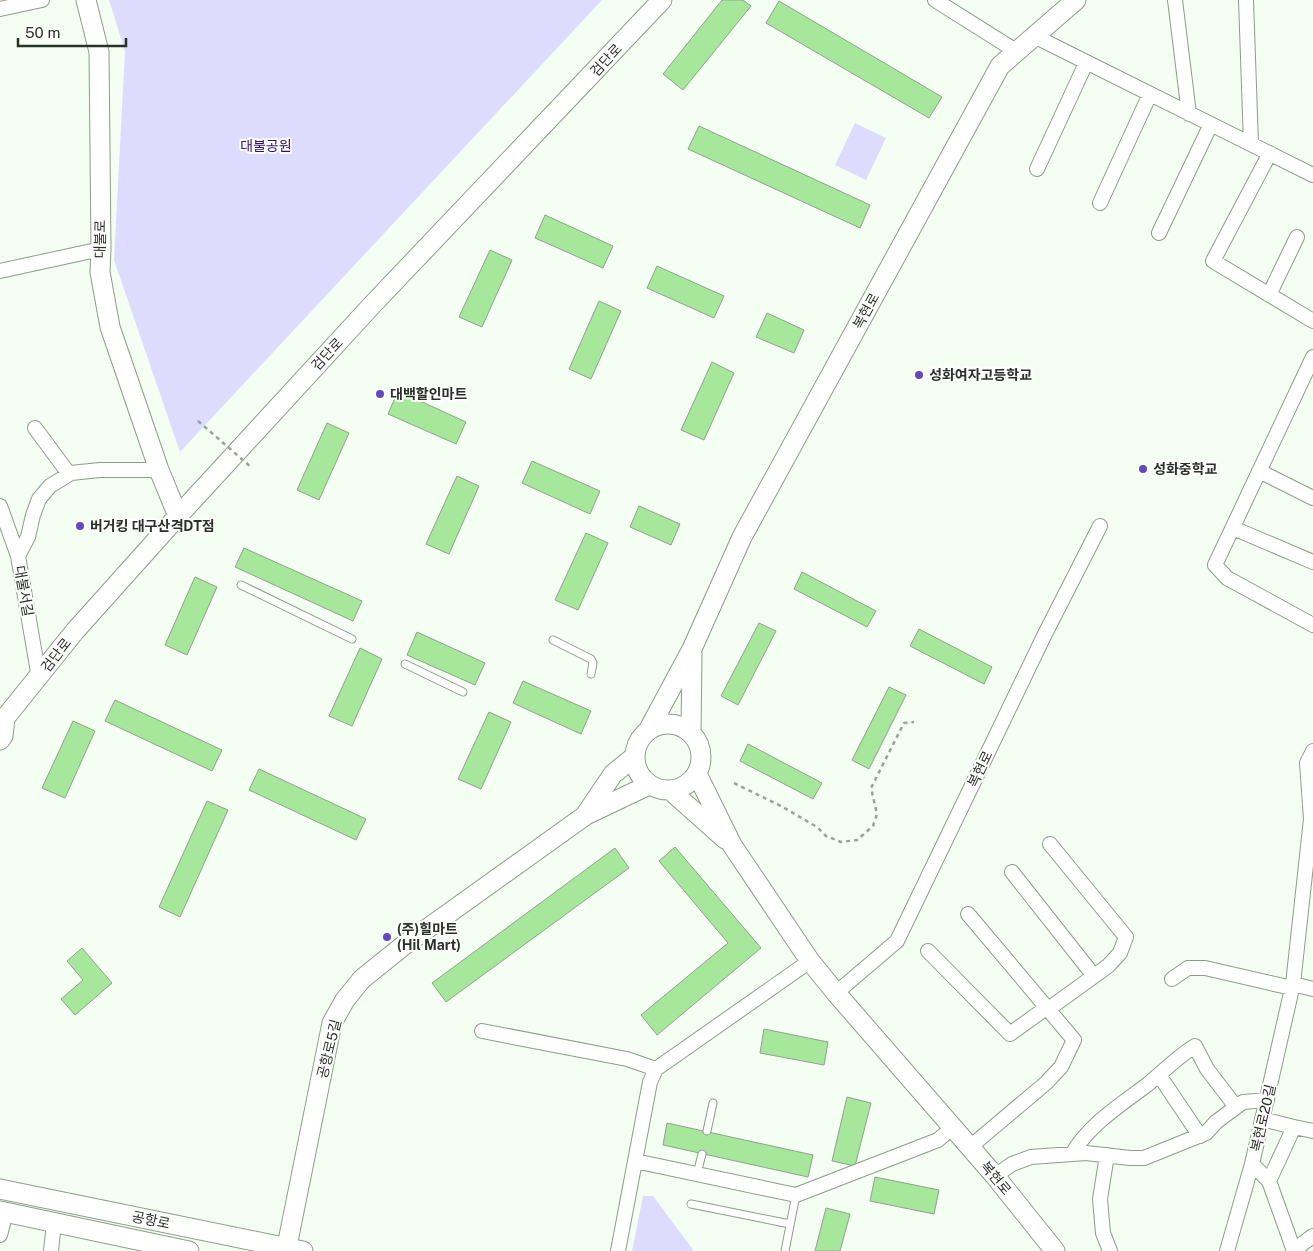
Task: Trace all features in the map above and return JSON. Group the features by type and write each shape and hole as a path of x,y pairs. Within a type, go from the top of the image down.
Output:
{"main road":[{"name":"대불로","path":"86,0 99,52 100,272 110,327 159,470 178,516"},
{"name":"검단로","path":"0,740 3,736 3,719 39,678 75,631 373,304 662,0"},
{"name":"복현로","path":"649,729 692,649 742,537 1000,66 1076,0"},
{"path":"691,733 692,649"},
{"path":"671,723 682,726 691,733 698,742 701,764 696,774 685,785 670,790 659,789 649,785 641,778 634,758 636,747 641,737 649,729 659,724 671,723"},
{"path":"586,815 613,774 634,758"},
{"path":"696,774 732,845"},
{"path":"586,815 649,785"},
{"path":"670,790 732,845"},
{"name":"공항로5길","path":"292,1250 332,1023 345,1000 362,979 402,946 586,815"},
{"name":"복현로","path":"732,845 810,961 995,1176 1055,1251"},
{"name":"공항로","path":"0,1189 292,1250"},
{"name":"공항로","path":"3,1212 189,1251"}],"street":[{"path":"0,9 42,0"},
{"path":"935,0 1016,51"},
{"path":"1175,0 1189,114"},
{"path":"1246,0 1251,144"},
{"path":"1034,36 1313,175"},
{"path":"1037,169 1086,63"},
{"path":"1100,202 1150,94"},
{"path":"1159,233 1211,124"},
{"path":"1270,153 1213,261 1313,321"},
{"path":"1269,295 1297,237"},
{"path":"0,271 101,249"},
{"path":"1313,357 1215,566 1226,578 1313,625"},
{"path":"35,428 69,474"},
{"path":"18,556 28,537 39,498 50,486 69,474 100,470 159,470"},
{"path":"1259,471 1313,498"},
{"name":"대불서길","path":"0,506 18,556 39,678"},
{"name":"복현로","path":"836,993 897,941 1044,636 1100,526"},
{"path":"1233,528 1313,562"},
{"name":"복현로20길","path":"1226,1251 1252,1164 1293,986 1311,819 1307,763 1313,751"},
{"path":"928,951 1010,1034 1108,966 1120,953 1126,937 1050,844"},
{"path":"1012,872 1094,976"},
{"path":"968,914 1074,1040 1061,1067 1046,1083 970,1147"},
{"path":"618,1251 650,1082 656,1069 810,961"},
{"path":"1172,979 1188,968 1205,968 1313,989"},
{"path":"482,1031 627,1059 656,1069"},
{"path":"1072,1154 1081,1139 1159,1075 1182,1053 1195,1046 1207,1069 1236,1107"},
{"path":"1159,1075 1200,1136"},
{"path":"995,1176 1012,1164 1031,1157 1086,1153 1144,1158 1206,1133 1216,1122 1242,1102 1267,1100"},
{"path":"1262,1119 1313,1131"},
{"path":"635,1161 796,1195 938,1140 953,1127"},
{"path":"1269,1181 1294,1127"},
{"path":"1107,1155 1100,1200 1103,1233 1110,1251"},
{"path":"1252,1164 1269,1181 1294,1251 1313,1236"},
{"name":"공항로","path":"0,1235 3,1212"},
{"path":"51,1251 54,1222"}],"lane":[{"path":"241,585 352,638"},
{"path":"554,640 591,659 593,663 591,674"},
{"path":"405,664 463,692"},
{"path":"707,1131 714,1103"},
{"path":"696,1174 702,1154"},
{"path":"785,1251 796,1195"},
{"path":"691,1204 790,1224"}],"path":[{"path":"198,421 251,467"},
{"path":"734,783 781,806 817,827 826,836 841,842 857,840 873,826 877,814 871,788 904,723 914,722"}],"green space":[{"name":"대불공원","path":"109,0 602,0 180,452 114,260 125,51"},
{"path":"855,123 886,138 866,180 835,165"},
{"path":"643,1196 653,1196 694,1251 632,1251"}],"building":[{"path":"722,0 743,0 751,6 683,90 663,74"},
{"path":"779,1 942,97 929,118 766,23"},
{"path":"699,126 870,205 860,228 688,149"},
{"path":"545,215 613,246 603,268 535,238"},
{"path":"490,250 512,260 482,327 459,317"},
{"path":"657,266 724,296 714,318 647,288"},
{"path":"599,301 621,311 591,379 569,369"},
{"path":"767,313 804,330 794,353 756,337"},
{"path":"712,362 734,373 704,440 681,430"},
{"path":"398,391 466,422 456,444 388,414"},
{"path":"327,423 349,433 319,500 297,490"},
{"path":"532,461 600,491 590,514 522,483"},
{"path":"457,476 479,486 449,554 426,544"},
{"path":"639,506 680,524 671,545 630,527"},
{"path":"586,533 608,543 578,610 555,600"},
{"path":"244,548 362,601 353,621 235,567"},
{"path":"802,572 876,611 867,627 794,589"},
{"path":"195,577 217,587 187,655 165,645"},
{"path":"759,623 776,631 738,705 721,696"},
{"path":"919,629 992,667 984,684 910,646"},
{"path":"417,632 485,663 475,685 407,655"},
{"path":"360,648 382,659 352,726 329,716"},
{"path":"523,681 591,711 581,734 513,703"},
{"path":"889,687 906,695 869,769 852,760"},
{"path":"115,700 222,750 212,771 105,721"},
{"path":"489,712 511,722 481,789 458,779"},
{"path":"73,721 95,731 65,798 42,788"},
{"path":"748,744 822,783 813,799 740,761"},
{"path":"259,769 366,819 356,840 249,790"},
{"path":"207,801 228,810 180,917 159,907"},
{"path":"675,847 761,948 657,1035 641,1015 728,943 659,861"},
{"path":"615,848 629,868 446,1002 432,983"},
{"path":"82,948 112,983 75,1015 61,999 83,980 67,961"},
{"path":"764,1029 828,1042 824,1065 760,1053"},
{"path":"847,1097 871,1103 855,1166 832,1161"},
{"path":"667,1123 813,1155 808,1177 663,1145"},
{"path":"875,1177 939,1190 934,1214 870,1201"},
{"path":"826,1208 850,1214 840,1251 815,1251"}],"place":[{"name":"성화여자고등학교","path":"919,375"},
{"name":"대백할인마트","path":"380,394"},
{"name":"성화중학교","path":"1143,469"},
{"name":"버거킹 대구산격DT점","path":"80,526"},
{"name":"(주)힐마트 (Hil Mart)","path":"387,937"}]}
